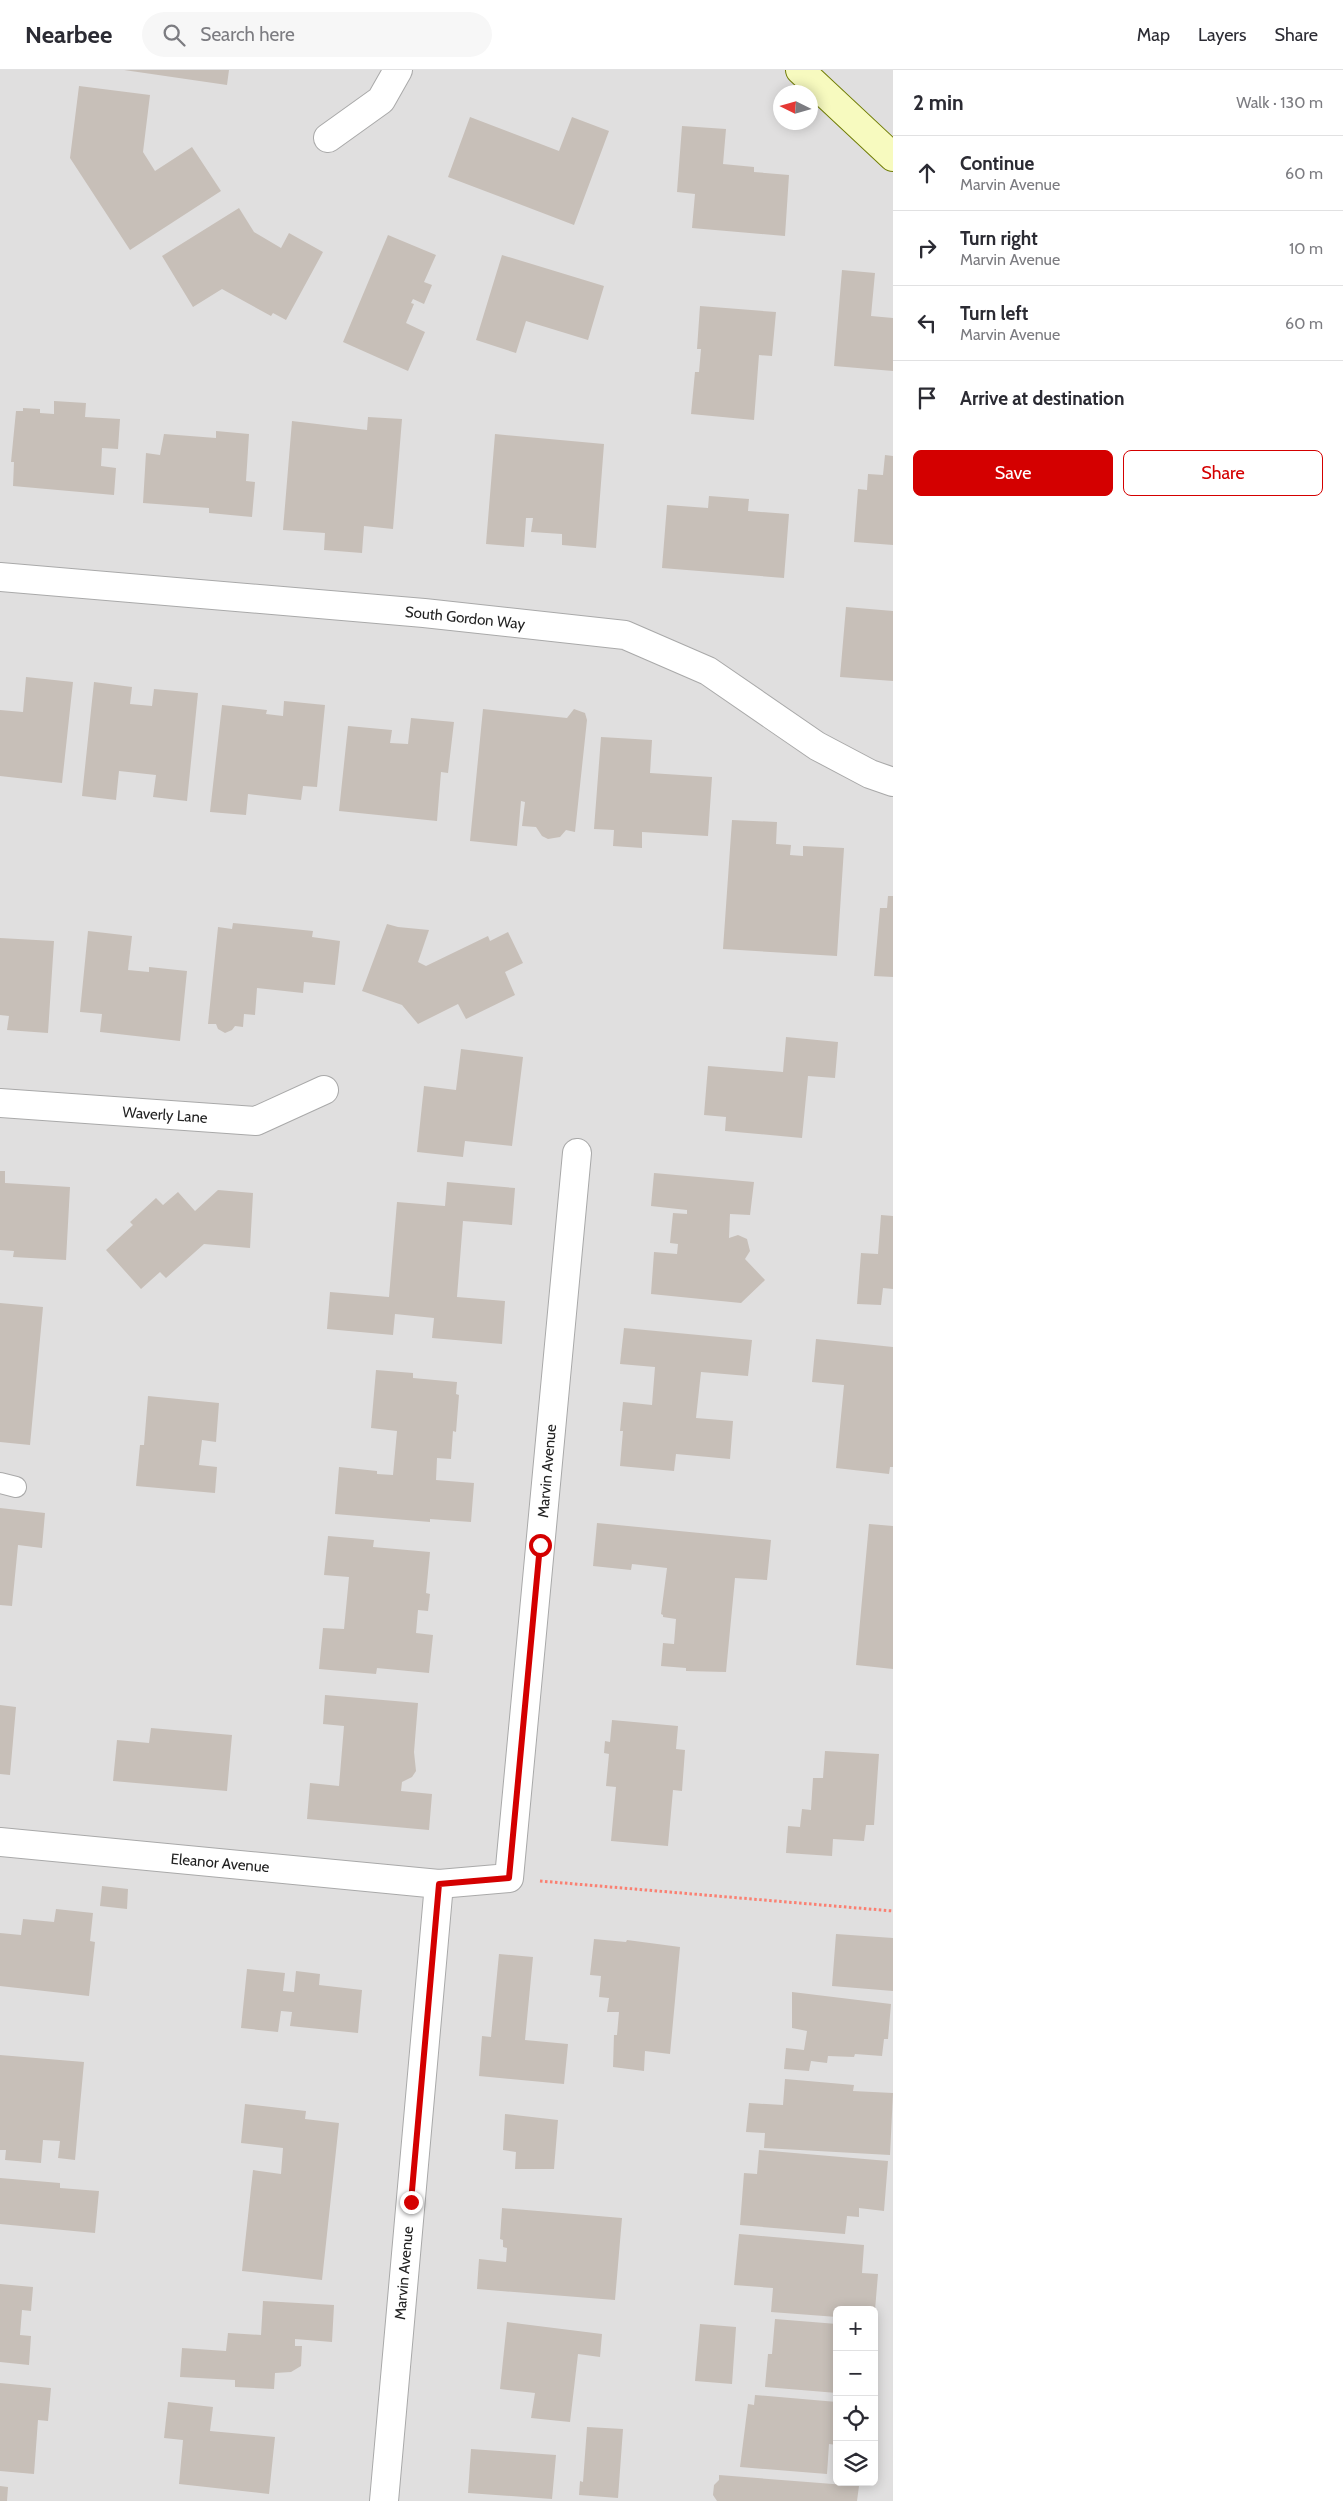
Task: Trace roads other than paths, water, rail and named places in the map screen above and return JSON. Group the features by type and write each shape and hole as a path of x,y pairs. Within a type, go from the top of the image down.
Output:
{"main road":[{"path":"800,70 893,156"}],"street":[{"path":"328,138 381,100 398,70"},
{"name":"South Gordon Way","path":"0,577 424,613 625,635 708,671 816,746 870,774 893,782"},
{"name":"Waverly Lane","path":"0,1103 256,1121 324,1090"},
{"name":"Marvin Avenue","path":"384,2501 439,1884 509,1878 577,1153"},
{"name":"Eleanor Avenue","path":"0,1842 439,1884"}]}
